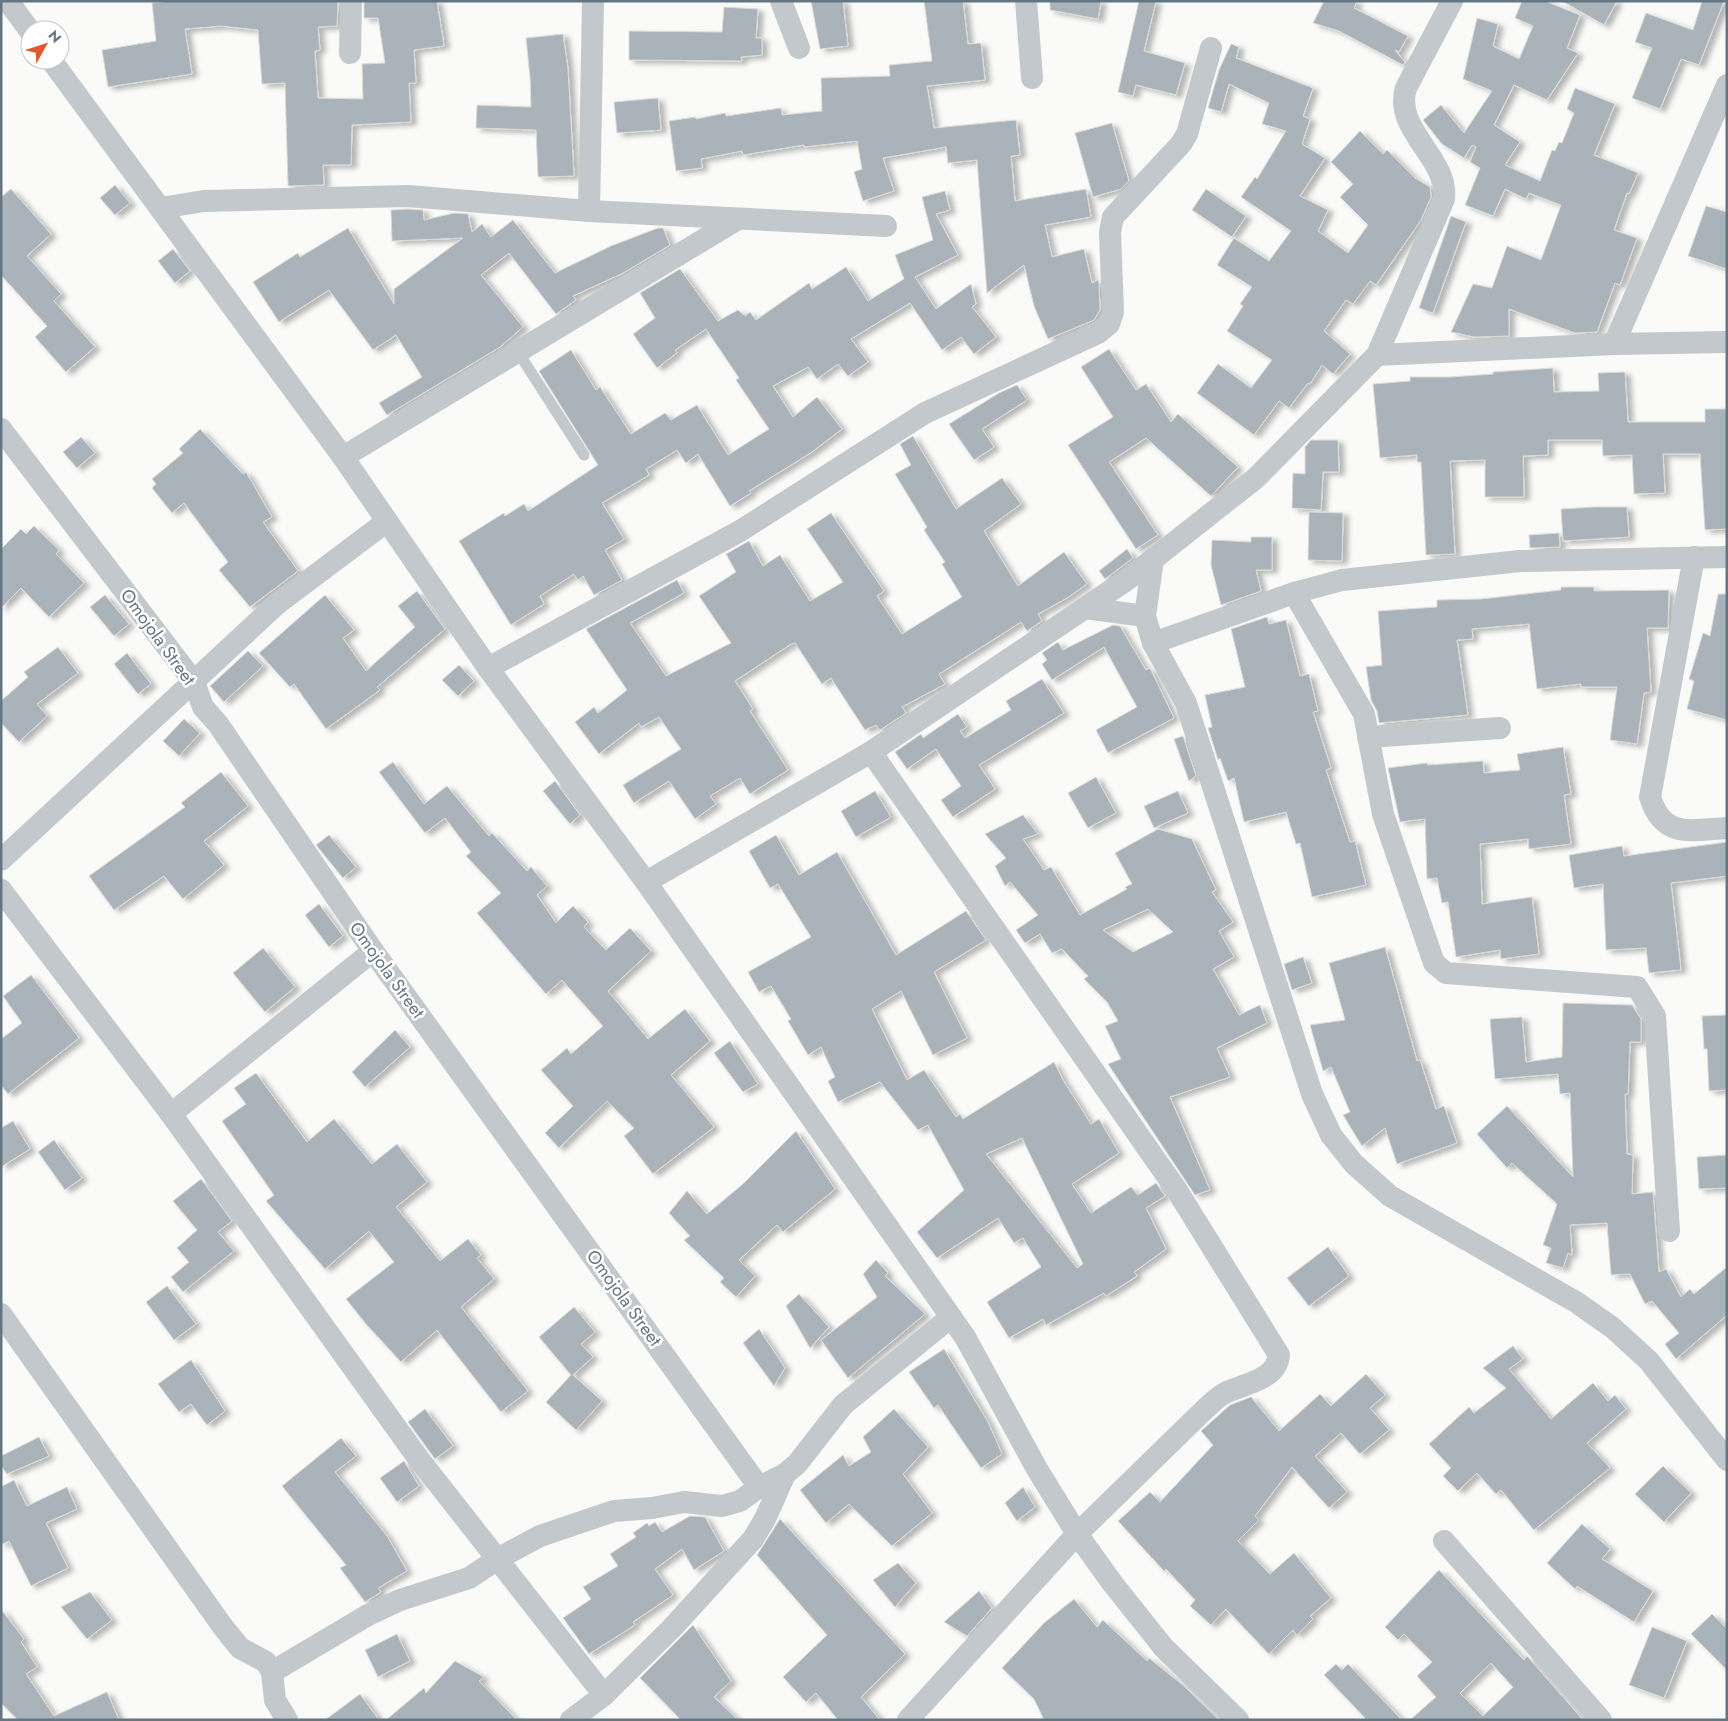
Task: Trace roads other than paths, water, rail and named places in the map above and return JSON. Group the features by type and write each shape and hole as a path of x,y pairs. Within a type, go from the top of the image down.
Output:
{"street":[{"path":"8,1 22,20"},
{"path":"350,53 351,1"},
{"path":"589,211 593,1"},
{"path":"781,1 799,48"},
{"path":"1026,1 1032,78"},
{"path":"646,882 871,752 1085,608 1153,559 1256,478 1376,355 1444,199 1444,179 1404,112 1402,99 1452,1"},
{"path":"488,668 740,531 925,413 1098,333 1109,324 1113,312 1110,232 1113,217 1181,144 1187,134 1211,48"},
{"path":"58,70 343,457 488,668 646,882 965,1337 1037,1469 1077,1534 1113,1584 1164,1648 1238,1720"},
{"path":"1614,344 1727,85"},
{"path":"161,208 213,201 408,196 589,211 886,226"},
{"path":"343,457 738,219"},
{"path":"1376,355 1614,344 1727,342"},
{"name":"Omojola Street","path":"1,429 194,682 203,707 218,724 373,951 759,1487"},
{"path":"1,860 277,604 386,522"},
{"path":"1694,557 1650,798 1655,814 1667,826 1682,831 1727,828"},
{"path":"1152,643 1294,593 1342,580 1520,561 1727,557"},
{"path":"1153,559 1145,616 1152,643 1186,703 1312,1094 1331,1135 1354,1164 1390,1196 1576,1302 1613,1328 1649,1361 1727,1460"},
{"path":"1294,593 1356,697 1364,714 1383,814 1428,952 1439,968 1446,973 1637,987 1655,1016 1669,1231"},
{"path":"1085,608 1145,616"},
{"path":"1368,737 1500,728"},
{"path":"871,752 1176,1189 1279,1355 1278,1362 1267,1376 1223,1394 1077,1534 908,1720"},
{"path":"1,890 171,1114 418,1458 604,1695"},
{"path":"171,1114 373,951"},
{"path":"1,1314 223,1627 240,1648 266,1662 272,1672 275,1700 287,1720"},
{"path":"272,1672 368,1615 400,1600 469,1578 498,1558 540,1536 614,1510 652,1508 684,1502 722,1506 740,1501 759,1487 785,1474 797,1464 843,1405 951,1317"},
{"path":"571,1720 604,1695 672,1629 753,1539 766,1519 785,1474"},
{"path":"1444,1541 1601,1720"}],"lane":[{"path":"518,352 584,455"}]}
